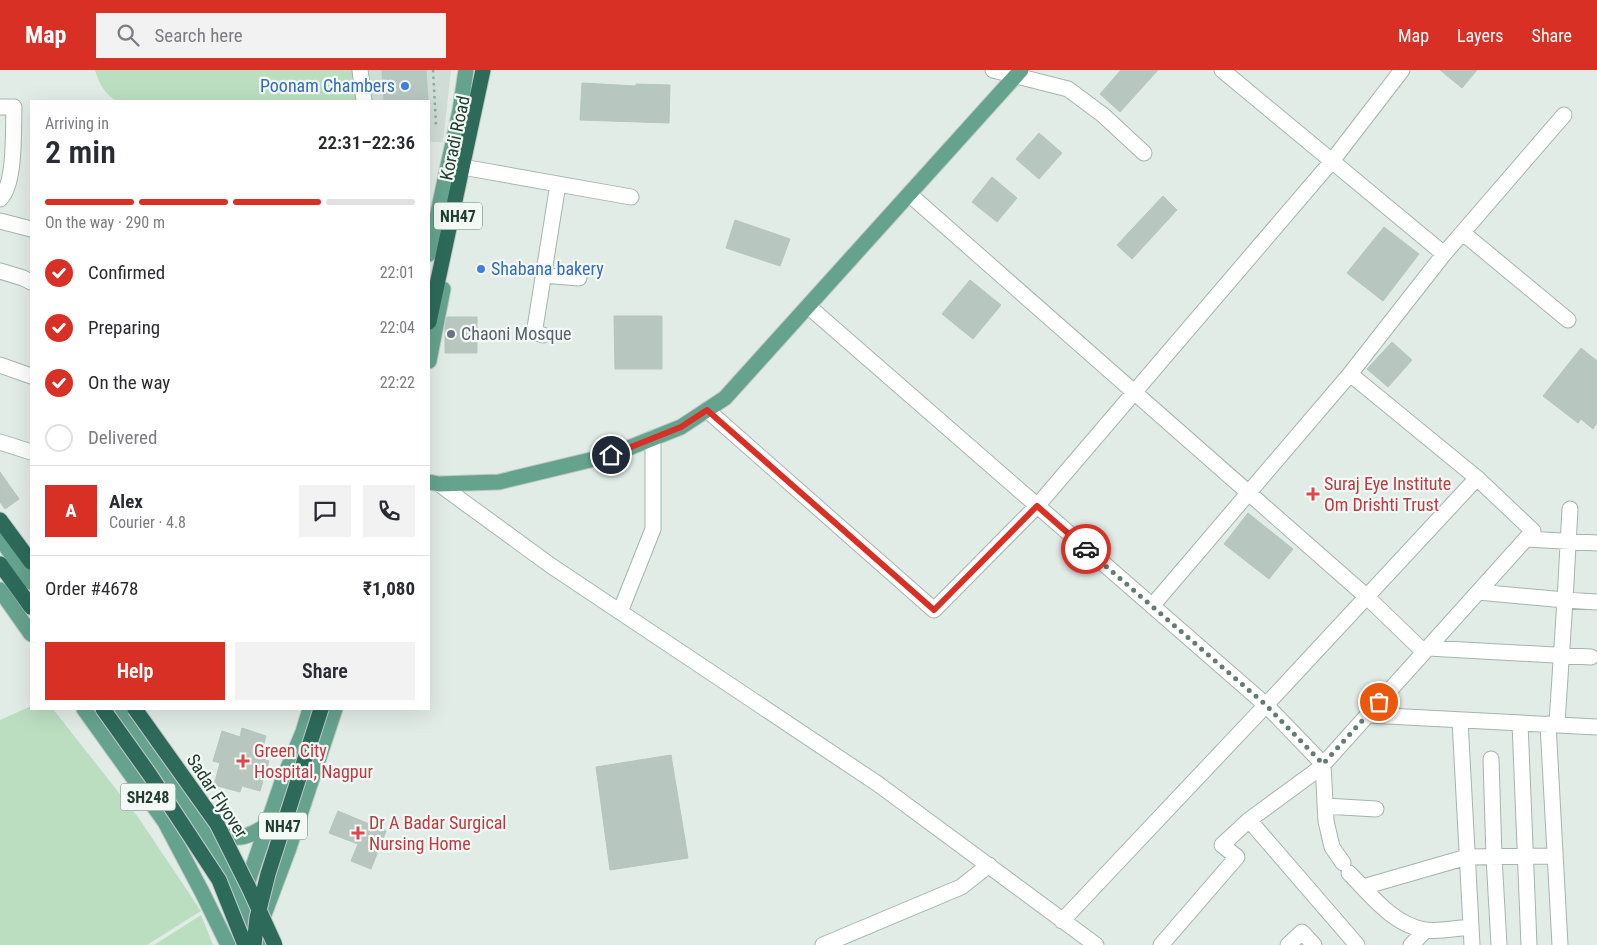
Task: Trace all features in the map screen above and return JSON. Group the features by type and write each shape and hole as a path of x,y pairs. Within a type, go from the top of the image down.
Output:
{"highway":[{"name":"NH47","path":"430,286 476,70"},
{"name":"NH47","path":"430,317 483,70"},
{"path":"0,520 30,560"},
{"path":"0,564 30,607"},
{"path":"104,710 156,782 219,880 245,945"},
{"name":"Sadar Flyover","path":"136,710 217,824 275,945"},
{"name":"NH47","path":"258,942 257,918 268,874 321,710"},
{"name":"NH47","path":"258,942 263,930 274,879 328,710"}],"main road":[{"name":"Koradi Road","path":"430,249 460,110 466,70"},
{"name":"Koradi Road","path":"430,353 488,70"},
{"path":"434,483 499,482 611,455 681,427 725,398 1018,73"},
{"path":"0,538 30,581"},
{"path":"0,590 30,633"},
{"name":"SH248","path":"85,710 165,822 226,942"},
{"name":"SH248","path":"121,710 222,858 242,900"},
{"path":"226,942 310,710"},
{"name":"NH47","path":"258,942 335,710"},
{"path":"206,833 235,839 251,836 268,825"},
{"path":"242,900 258,942"}],"street":[{"path":"360,70 364,100"},
{"path":"993,70 1018,73 1068,89 1103,115 1144,153"},
{"path":"1222,70 1444,254"},
{"path":"707,410 934,610 1037,506 1332,161 1402,70"},
{"path":"0,107 14,107 12,162 5,194 0,199"},
{"path":"1152,606 1350,374 1444,254 1564,115"},
{"path":"468,168 631,197"},
{"path":"543,335 536,333 535,328 558,184"},
{"path":"909,194 1426,650 1591,657"},
{"path":"0,221 30,229"},
{"path":"1463,233 1568,320"},
{"path":"0,271 30,282"},
{"path":"543,276 579,278"},
{"path":"808,306 1266,705 1323,764 1326,821 1332,847 1346,868 1363,887 1404,924 1426,930 1471,927"},
{"path":"0,365 30,376"},
{"path":"1161,945 1237,857 1222,845 1249,820 1323,764 1533,531 1477,478 1350,374"},
{"path":"620,612 653,529 653,438"},
{"path":"0,442 30,452"},
{"path":"1062,922 1477,478"},
{"path":"434,483 550,565 878,784 1062,922 1096,945"},
{"path":"1560,945 1555,856 1553,725 1557,722 1570,509"},
{"path":"1527,538 1597,543"},
{"path":"1478,592 1597,602"},
{"path":"1368,715 1597,727"},
{"path":"1460,720 1472,945"},
{"path":"1520,723 1529,945"},
{"path":"1491,759 1499,945"},
{"path":"1325,806 1376,809"},
{"path":"1249,820 1357,945"},
{"path":"1363,887 1468,857 1555,856"},
{"path":"822,945 961,887 989,866"},
{"path":"1412,945 1426,930"},
{"path":"1288,945 1302,932 1314,945"}],"path":[{"path":"433,70 436,125"}],"shaded area":[{"name":"Poonam Chambers","path":"368,70 451,70 443,142 430,142 430,100 370,100"}],"green space":[{"path":"95,70 355,70 357,100 116,100 103,88"},
{"path":"30,706 30,710 54,710 138,817 201,911 147,945 0,945 0,720"},
{"path":"201,915 213,945 154,945"}],"building":[{"name":"Poonam Chambers","path":"382,70 426,70 428,100 384,100"},
{"path":"1121,70 1158,70 1120,112 1100,94"},
{"path":"1440,70 1477,70 1462,88"},
{"path":"582,83 636,86 636,84 670,85 669,123 580,120"},
{"path":"1039,133 1062,153 1039,179 1016,159"},
{"path":"992,177 1017,198 997,222 972,202"},
{"path":"1163,196 1177,210 1132,259 1117,245"},
{"path":"735,220 790,239 780,266 726,248"},
{"path":"1384,227 1419,254 1383,301 1347,273"},
{"path":"970,280 1001,305 973,339 942,314"},
{"path":"614,316 662,316 662,369 615,369"},
{"path":"447,317 477,317 477,353 445,353"},
{"path":"1392,342 1412,360 1388,387 1367,369"},
{"path":"1581,348 1597,361 1597,423 1593,429 1581,419 1578,423 1543,396"},
{"path":"0,472 19,499 5,509 0,502"},
{"path":"1248,513 1293,549 1269,579 1224,544"},
{"path":"242,728 266,736 260,758 269,761 260,791 242,786 240,792 214,785 220,763 213,761 222,731 240,737"},
{"path":"671,755 688,858 610,870 596,767"},
{"path":"338,811 386,831 371,869 351,861 358,844 329,833"}],"way so far":[{"path":"1086,549 1266,705 1323,764 1379,702"}],"place":[{"name":"Poonam Chambers","path":"405,86"},
{"name":"Shabana bakery","path":"481,269"},
{"name":"Chaoni Mosque","path":"451,334"},
{"name":"Suraj Eye Institute Om Drishti Trust","path":"1313,494"},
{"name":"Green City Hospital, Nagpur","path":"243,761"},
{"name":"Dr A Badar Surgical Nursing Home","path":"358,833"}],"route":[{"path":"611,455 681,427 707,410 934,610 1037,506 1086,549"}]}
